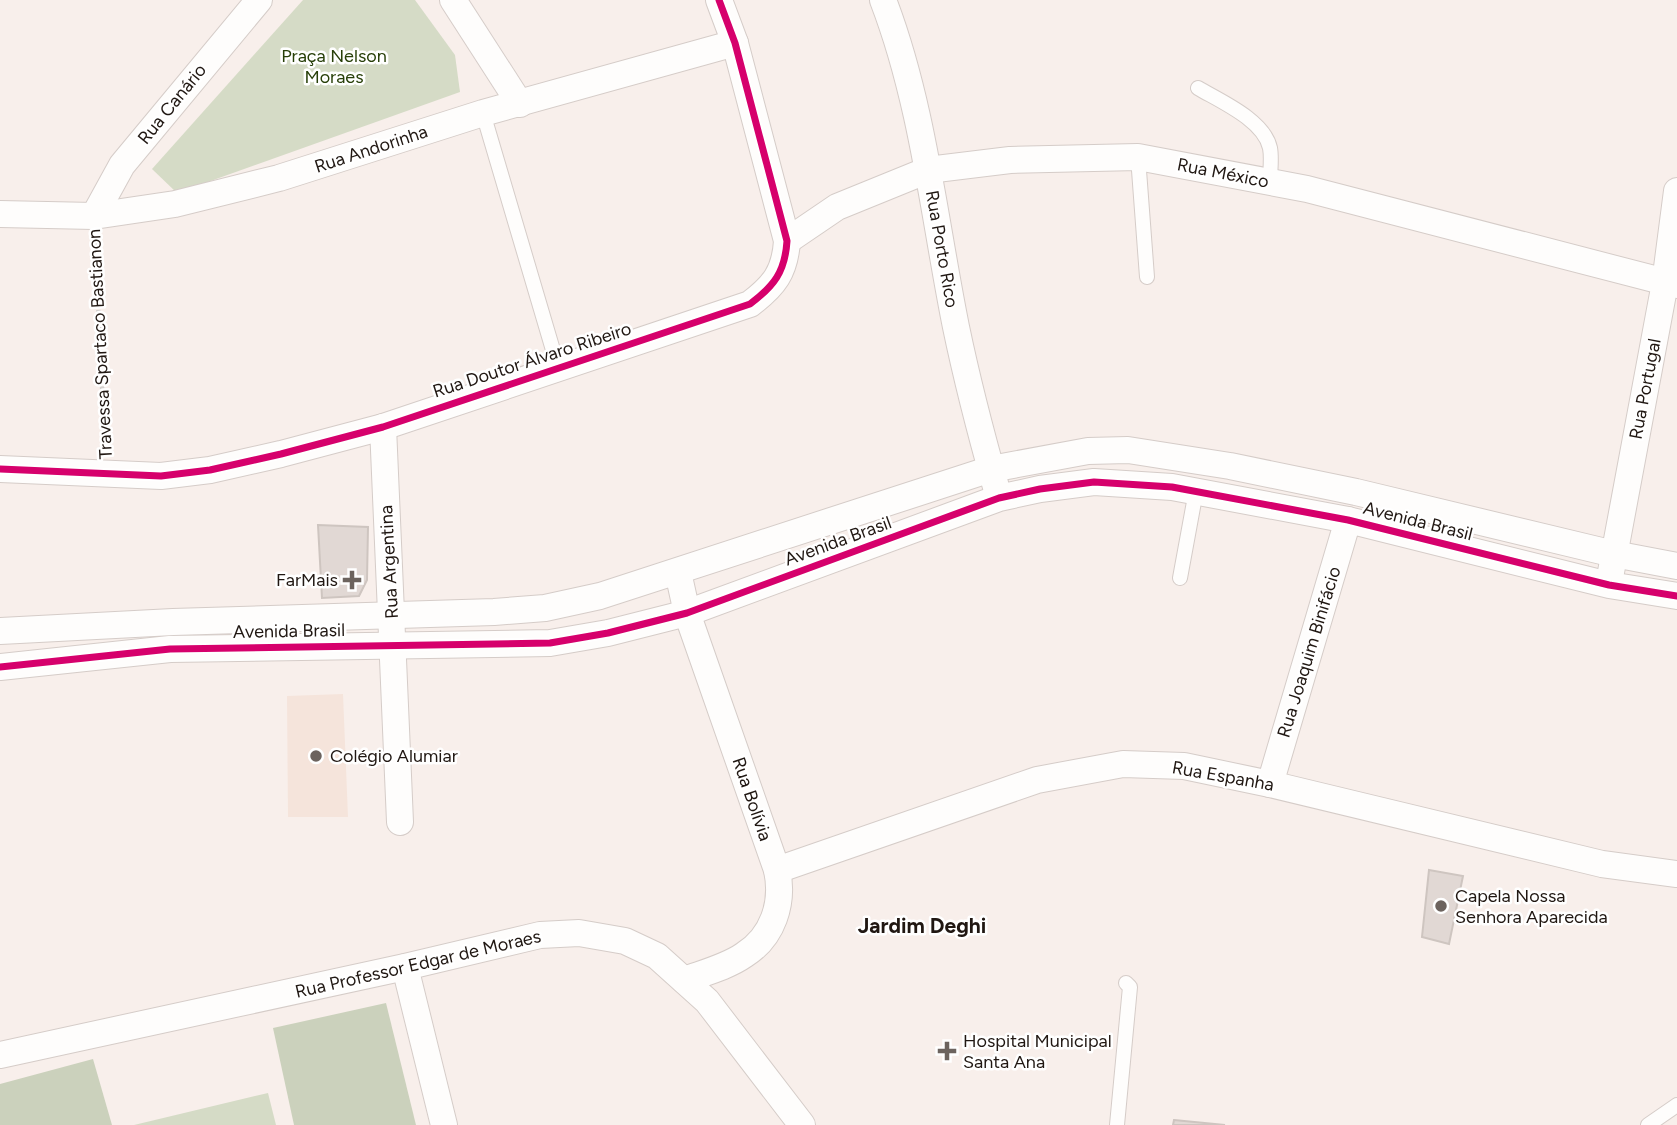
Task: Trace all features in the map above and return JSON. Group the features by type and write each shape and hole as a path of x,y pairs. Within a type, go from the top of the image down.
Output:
{"street":[{"name":"Rua Canário","path":"94,216 122,165 259,0"},
{"path":"453,0 520,104"},
{"name":"Rua Doutor Álvaro Ribeiro","path":"0,469 161,476 210,470 383,426 750,304 776,280 786,261 787,241 736,43 719,0"},
{"name":"Rua Porto Rico","path":"883,0 891,21 928,170 956,329 999,498"},
{"name":"Rua Andorinha","path":"0,214 94,216 175,204 279,178 484,113 736,43"},
{"name":"Rua México","path":"787,241 837,207 928,170 1010,160 1138,157 1307,189 1671,284"},
{"name":"Rua Portugal","path":"1609,586 1671,284 1677,191"},
{"name":"Rua Argentina","path":"383,426 400,822"},
{"name":"Avenida Brasil","path":"0,631 545,608 600,596 678,572 991,469 1088,451 1128,450 1230,466 1356,492 1614,554 1677,566"},
{"name":"Avenida Brasil","path":"0,667 170,649 550,643 608,634 687,613 999,498 1094,482 1172,487 1348,520 1609,586 1677,596"},
{"name":"Rua Joaquim Binifácio","path":"1270,783 1348,520"},
{"name":"Rua Bolívia","path":"678,572 687,613 781,889 775,917 763,939 744,956 684,980"},
{"path":"170,649 173,622"},
{"name":"Rua Espanha","path":"776,870 1037,780 1123,764 1184,766 1270,783 1602,864 1677,874"},
{"name":"Rua Professor Edgar de Moraes","path":"0,1055 540,935 579,933 625,941 657,956 707,1001 802,1125"},
{"path":"405,967 444,1125"}],"lane":[{"path":"1198,88 1240,112 1264,133 1270,149 1270,182"},
{"path":"484,113 558,367"},
{"path":"1138,157 1147,277"},
{"path":"1180,578 1196,491"},
{"path":"1117,1125 1130,987 1126,983"},
{"path":"1648,1125 1677,1105"}],"shaded area":[{"name":"Colégio Alumiar","path":"343,694 348,817 288,817 287,696"}],"green space":[{"name":"Praça Nelson Moraes","path":"303,0 415,0 455,55 460,92 177,193 152,169"},
{"path":"386,1003 416,1125 294,1125 273,1028"},
{"path":"93,1059 112,1125 0,1125 0,1084"},
{"path":"268,1093 276,1125 134,1125"}],"building":[{"path":"318,525 368,527 367,580 359,596 322,598"},
{"name":"Capela Nossa Senhora Aparecida","path":"1429,870 1463,876 1449,944 1422,937"},
{"path":"1174,1120 1225,1125 1173,1125"}],"cycle path":[{"name":"Travessa Spartaco Bastianon","path":"0,469 161,476 210,470 383,427 750,304 766,291 777,277 784,261 787,241 735,43 719,0"},
{"path":"0,667 170,649 550,643 608,633 687,613 999,498 1094,482 1172,487 1348,520 1609,585 1677,596"}],"place":[{"name":"FarMais","path":"352,580"},
{"name":"Colégio Alumiar","path":"316,756"},
{"name":"Capela Nossa Senhora Aparecida","path":"1441,906"},
{"name":"Hospital Municipal Santa Ana","path":"947,1051"}],"district":[{"name":"Jardim Deghi","path":"922,925"}]}
